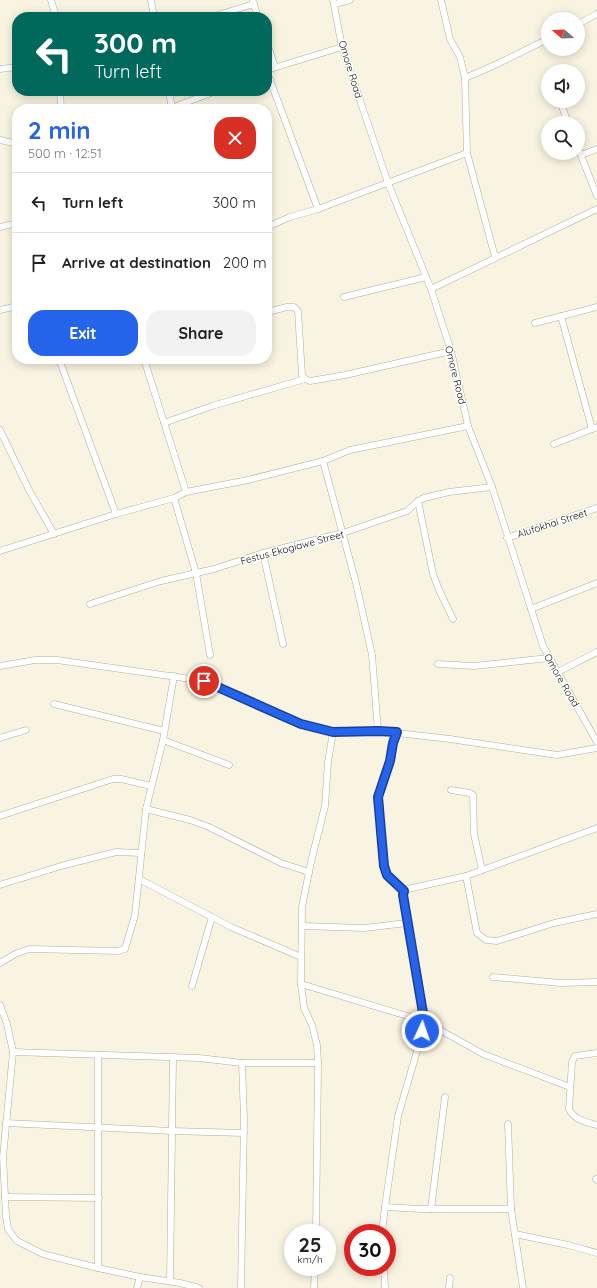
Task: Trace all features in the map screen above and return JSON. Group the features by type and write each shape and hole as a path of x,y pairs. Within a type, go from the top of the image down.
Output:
{"street":[{"path":"51,0 55,12"},
{"path":"151,0 153,12"},
{"path":"334,2 350,0"},
{"path":"441,0 450,39 460,57 465,78 467,153 495,257"},
{"path":"225,12 254,2 257,12"},
{"name":"Omore Road","path":"334,2 342,46 388,183 431,289 451,351 468,426 492,488 543,646 597,742"},
{"path":"585,20 597,14"},
{"path":"465,78 541,42"},
{"path":"272,68 342,46"},
{"path":"272,58 275,67"},
{"path":"0,69 12,68"},
{"path":"272,85 318,209"},
{"path":"184,104 204,96"},
{"path":"0,140 12,143"},
{"path":"585,152 597,148"},
{"path":"272,225 467,153"},
{"path":"583,160 597,196"},
{"path":"431,289 495,257 530,243 597,210"},
{"path":"0,227 12,224"},
{"path":"344,297 426,276"},
{"path":"0,310 12,307"},
{"path":"272,311 294,307 298,311 302,375 305,379"},
{"path":"535,323 597,307"},
{"path":"554,444 594,428 561,316"},
{"path":"164,423 212,406 305,379 310,381 320,380 451,351"},
{"path":"61,364 116,514"},
{"path":"146,364 186,492"},
{"path":"0,551 116,514 174,498 186,492 248,480 323,461 350,450 468,426"},
{"path":"0,430 29,490 54,534"},
{"path":"323,461 356,583 372,655 378,731"},
{"name":"Festus Ekogiawe Street","path":"90,604 161,581 214,569 342,533 408,511 418,501 449,492 492,488"},
{"path":"174,498 196,573 210,655"},
{"path":"418,501 433,574 453,619"},
{"name":"Alufokhai Street","path":"507,538 597,508"},
{"path":"263,554 283,644"},
{"path":"531,609 597,583"},
{"path":"558,672 597,652"},
{"path":"438,664 474,666 549,658"},
{"path":"0,666 35,660 57,660 204,681 301,724 333,732 397,732 557,755 597,748"},
{"path":"0,963 15,954 29,949 118,951 125,949 135,915 146,809 164,731 174,676"},
{"path":"54,704 164,731"},
{"path":"0,738 26,730"},
{"path":"316,1224 318,1063 317,1045 312,1025 304,1008 301,984 303,926 302,907 325,806 328,762 333,732"},
{"path":"397,732 393,743 390,761 378,797 384,866 387,875 404,891"},
{"path":"162,740 229,765"},
{"path":"0,816 113,779 121,779 151,786"},
{"path":"451,790 470,793 473,795 474,834 482,870"},
{"path":"146,809 190,820 209,827 281,863 309,872"},
{"path":"383,1224 398,1116 420,1041 424,1021 419,983 407,923 403,895 404,891 408,888 419,885 466,876 597,828"},
{"path":"0,885 61,866 116,852 141,853"},
{"path":"466,876 478,933 486,940 497,941 554,923 597,914"},
{"path":"139,879 231,927 301,957"},
{"path":"192,986 212,917"},
{"path":"303,926 364,928 407,923"},
{"path":"493,977 561,983 597,982"},
{"path":"301,984 424,1021 483,1054 570,1088"},
{"path":"1,1008 13,1052 3,1157 8,1229 16,1241 43,1254 98,1268 170,1281 199,1288"},
{"path":"13,1052 200,1058 242,1063 318,1063"},
{"path":"597,1053 576,1056 572,1062 569,1109 571,1114 577,1119 597,1125"},
{"path":"98,1055 98,1268"},
{"path":"170,1281 173,1057"},
{"path":"241,1288 244,1133 242,1063"},
{"path":"431,1209 445,1097"},
{"path":"6,1123 244,1133"},
{"path":"508,1124 511,1208 523,1288"},
{"path":"5,1197 99,1198"},
{"path":"385,1206 431,1209 511,1208"},
{"path":"515,1234 568,1245 597,1253"},
{"path":"137,1288 140,1276"},
{"path":"314,1288 315,1276"},
{"path":"384,1276 385,1288"},
{"path":"449,1288 450,1278"}],"route":[{"path":"204,681 301,724 333,732 397,732 393,743 390,761 378,797 384,849 384,866 387,875 404,891 403,895 407,923 419,983 423,1013 424,1021 422,1031"}]}
